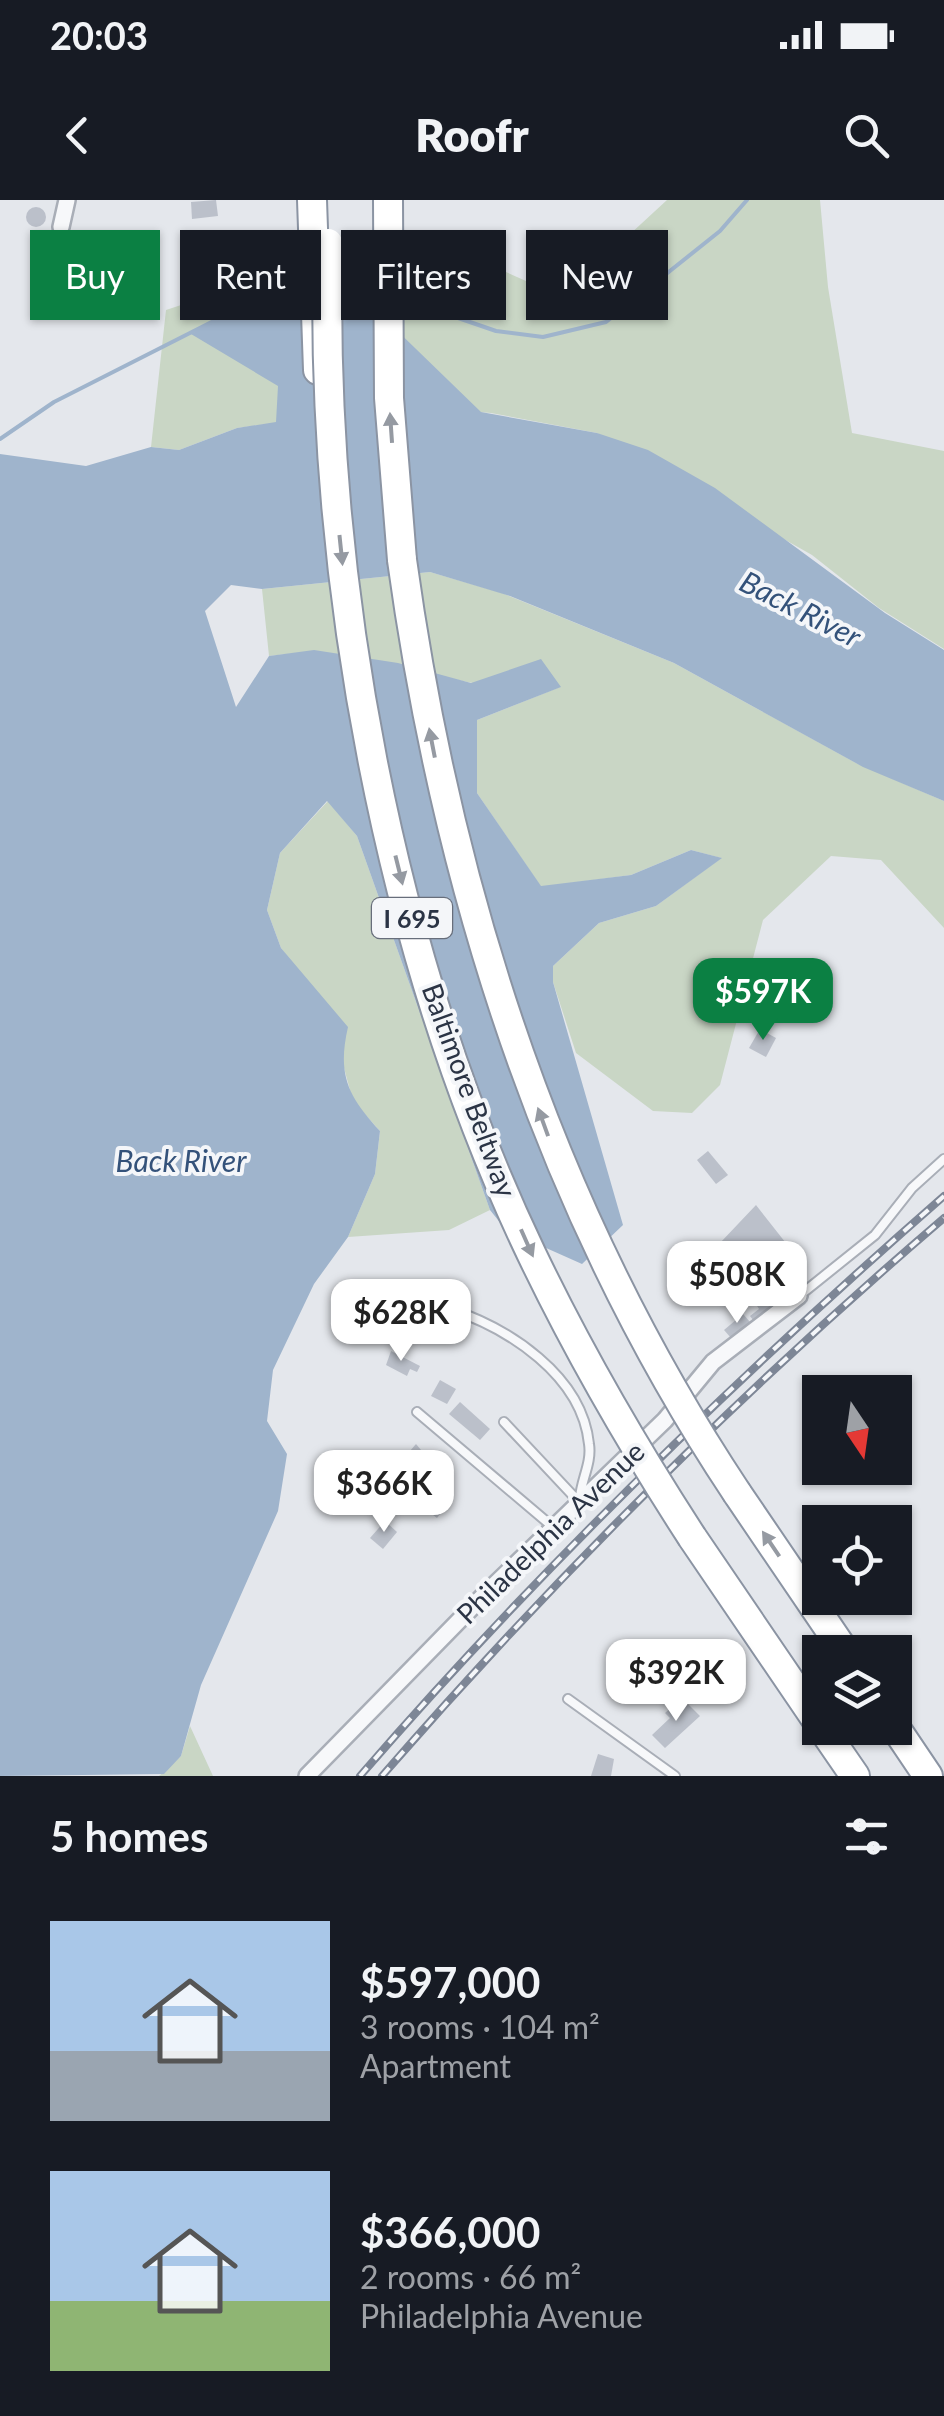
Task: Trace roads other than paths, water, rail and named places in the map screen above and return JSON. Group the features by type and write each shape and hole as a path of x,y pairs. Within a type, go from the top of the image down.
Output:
{"highway":[{"path":"312,200 318,230"},
{"name":"Baltimore Beltway","path":"321,238 329,200"},
{"name":"Baltimore Beltway","path":"388,200 389,398 404,578 439,778 475,917 515,1047 588,1231 661,1373 833,1635"},
{"name":"Baltimore Beltway","path":"321,260 334,485 352,639 400,878 456,1064 531,1253 606,1399 692,1537 802,1698"},
{"name":"Baltimore Beltway","path":"834,1745 854,1776"},
{"path":"907,1745 928,1776"}],"street":[{"path":"61,227 67,200"},
{"name":"Philadelphia Avenue","path":"307,1776 553,1527 665,1420 713,1362 799,1296"}],"lane":[{"path":"799,1296 875,1235 912,1188 944,1159"},
{"path":"450,1309 503,1329 548,1368 570,1396 590,1444 579,1502"},
{"path":"416,1412 553,1527"},
{"path":"504,1422 579,1502"},
{"path":"568,1699 675,1776"}],"water":[{"name":"Back River","path":"341,287 341,320 386,320 481,412 597,433 648,450 715,488 885,613 944,650 944,801 863,767 674,663 510,596 430,572 262,589 231,585 205,611 236,707 269,656 314,650 398,663 471,683 541,659 561,687 477,720 477,793 541,886 631,875 691,850 722,858 656,906 599,923 553,966 553,982 623,1225 582,1264 506,1230 490,1210 357,836 327,801 280,853 267,910 281,948 348,1027 344,1059 348,1084 360,1107 380,1131 375,1174 348,1237 314,1284 273,1370 267,1421 287,1454 278,1511 201,1685 181,1756 164,1774 0,1776 0,454 86,466 151,447 179,450 237,428 276,422 278,386 191,334 217,320 321,320 321,291"}],"waterway":[{"path":"464,320 496,331 543,337 606,322 720,231 747,200"},
{"path":"0,439 54,402 216,320"}],"railway":[{"path":"360,1776 498,1623 642,1476 944,1196"},
{"path":"382,1776 515,1629 653,1486 796,1349 944,1218"}]}
